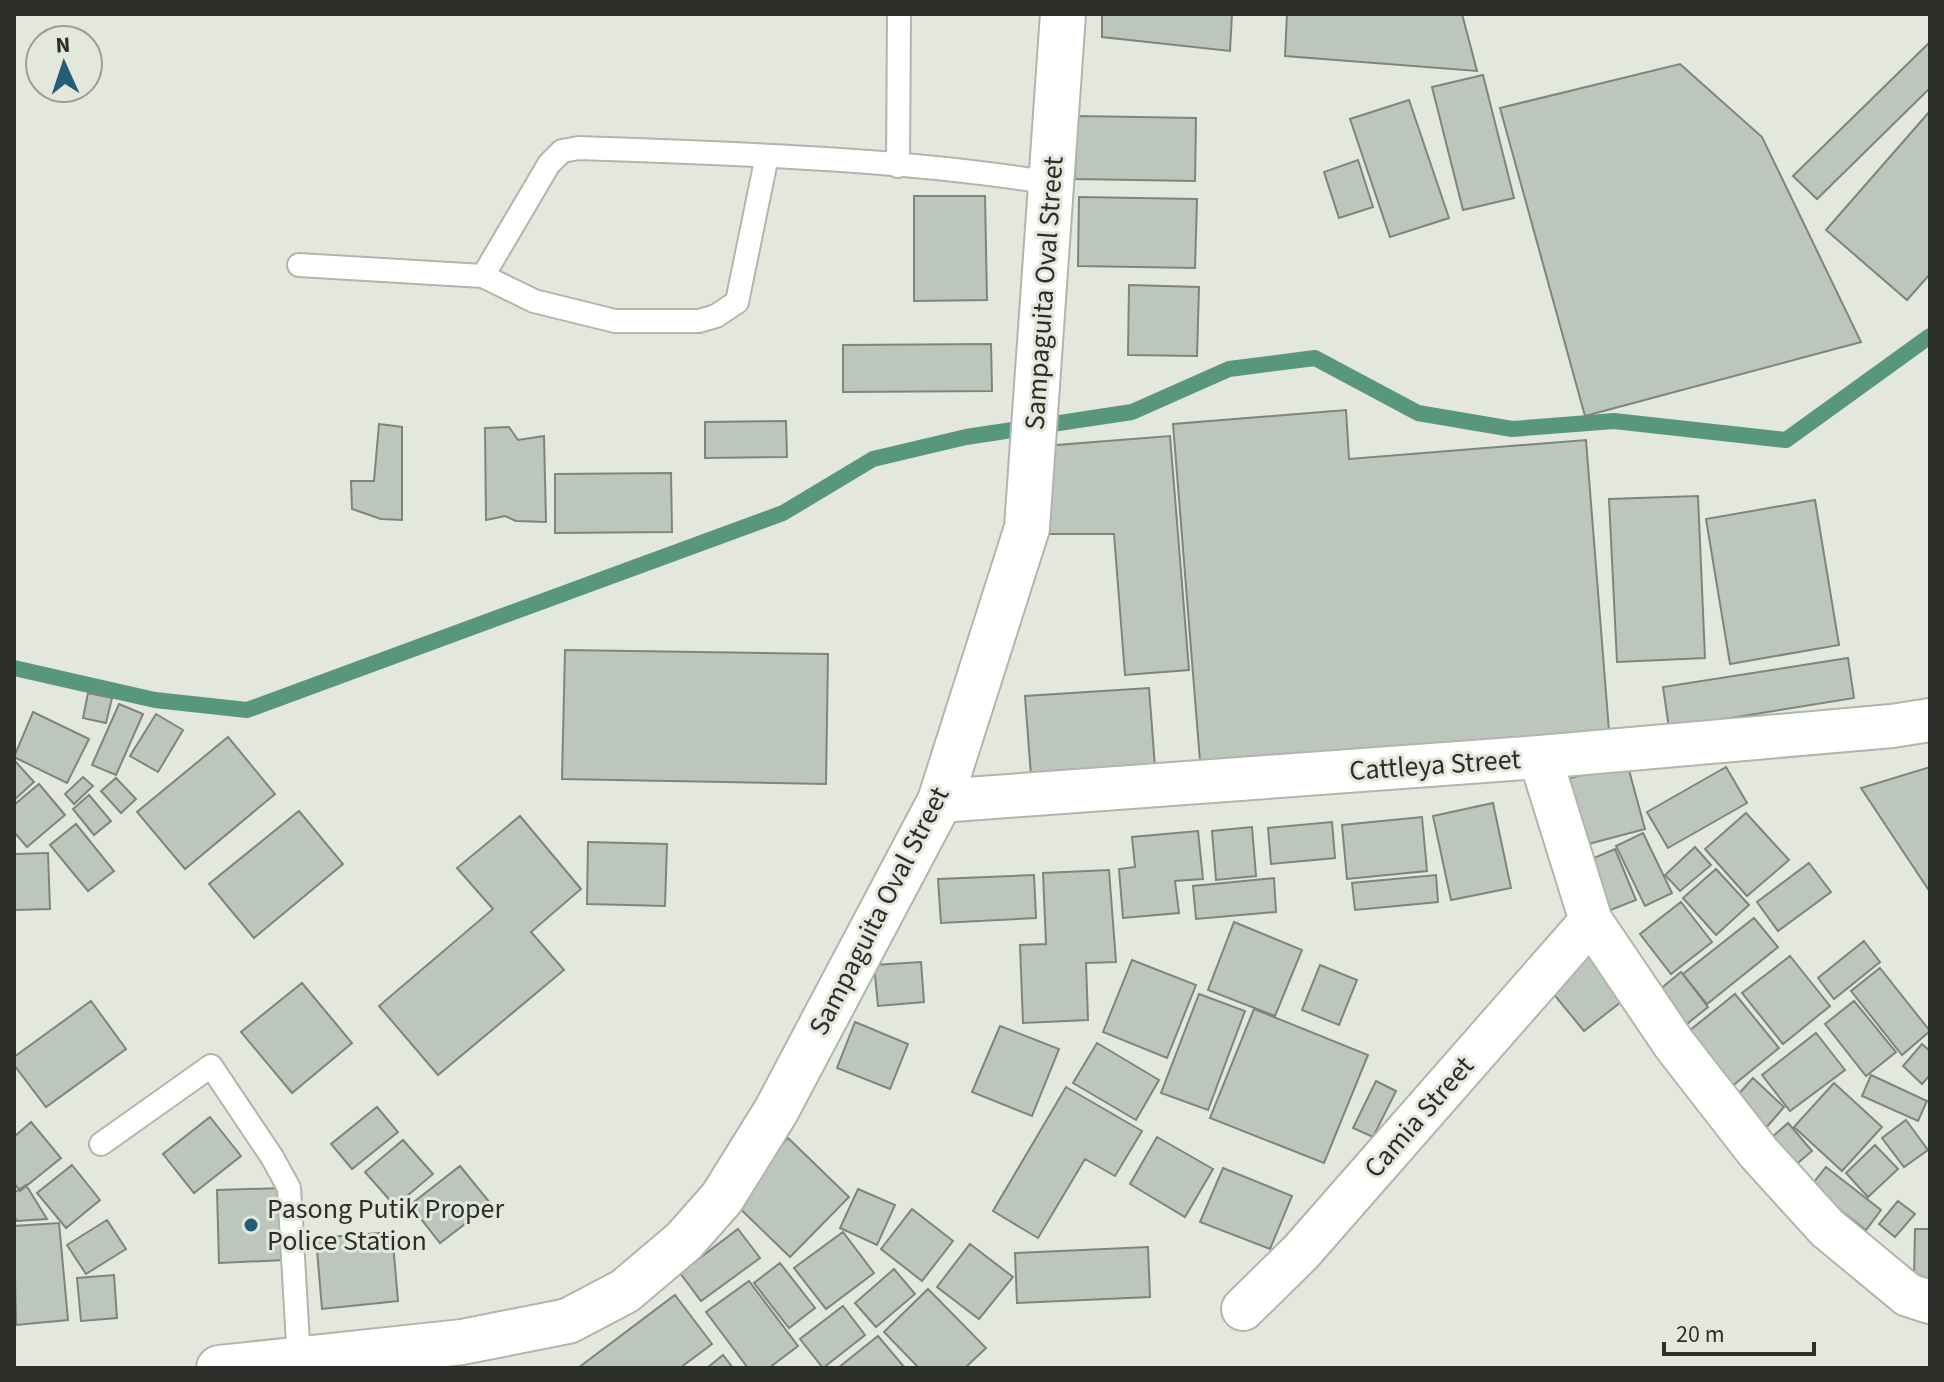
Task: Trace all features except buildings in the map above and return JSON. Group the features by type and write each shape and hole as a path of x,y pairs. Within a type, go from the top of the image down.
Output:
{"street":[{"name":"Sampaguita Oval Street","path":"260,1365 462,1342 568,1321 625,1291 684,1241 722,1198 776,1111 940,801 1027,528 1063,14"},
{"name":"Cattleya Street","path":"940,801 1540,757 1930,720"},
{"path":"1540,757 1591,921 1674,1044 1758,1152 1827,1228 1908,1295 1930,1302"},
{"name":"Camia Street","path":"1243,1309 1301,1252 1591,921"}],"lane":[{"path":"898,166 899,14"},
{"path":"483,276 549,164 562,151 579,148 767,156 1052,183"},
{"path":"299,265 483,276 534,301 615,321 699,321 716,316 737,302 767,156"},
{"path":"101,1144 211,1066 289,1188 260,1365"}],"waterway":[{"path":"14,668 155,700 247,710 783,513 873,459 966,437 1132,412 1229,369 1315,358 1418,413 1512,429 1614,421 1786,440 1930,336"}],"place":[{"name":"Pasong Putik Proper Police Station","path":"251,1225"}]}
